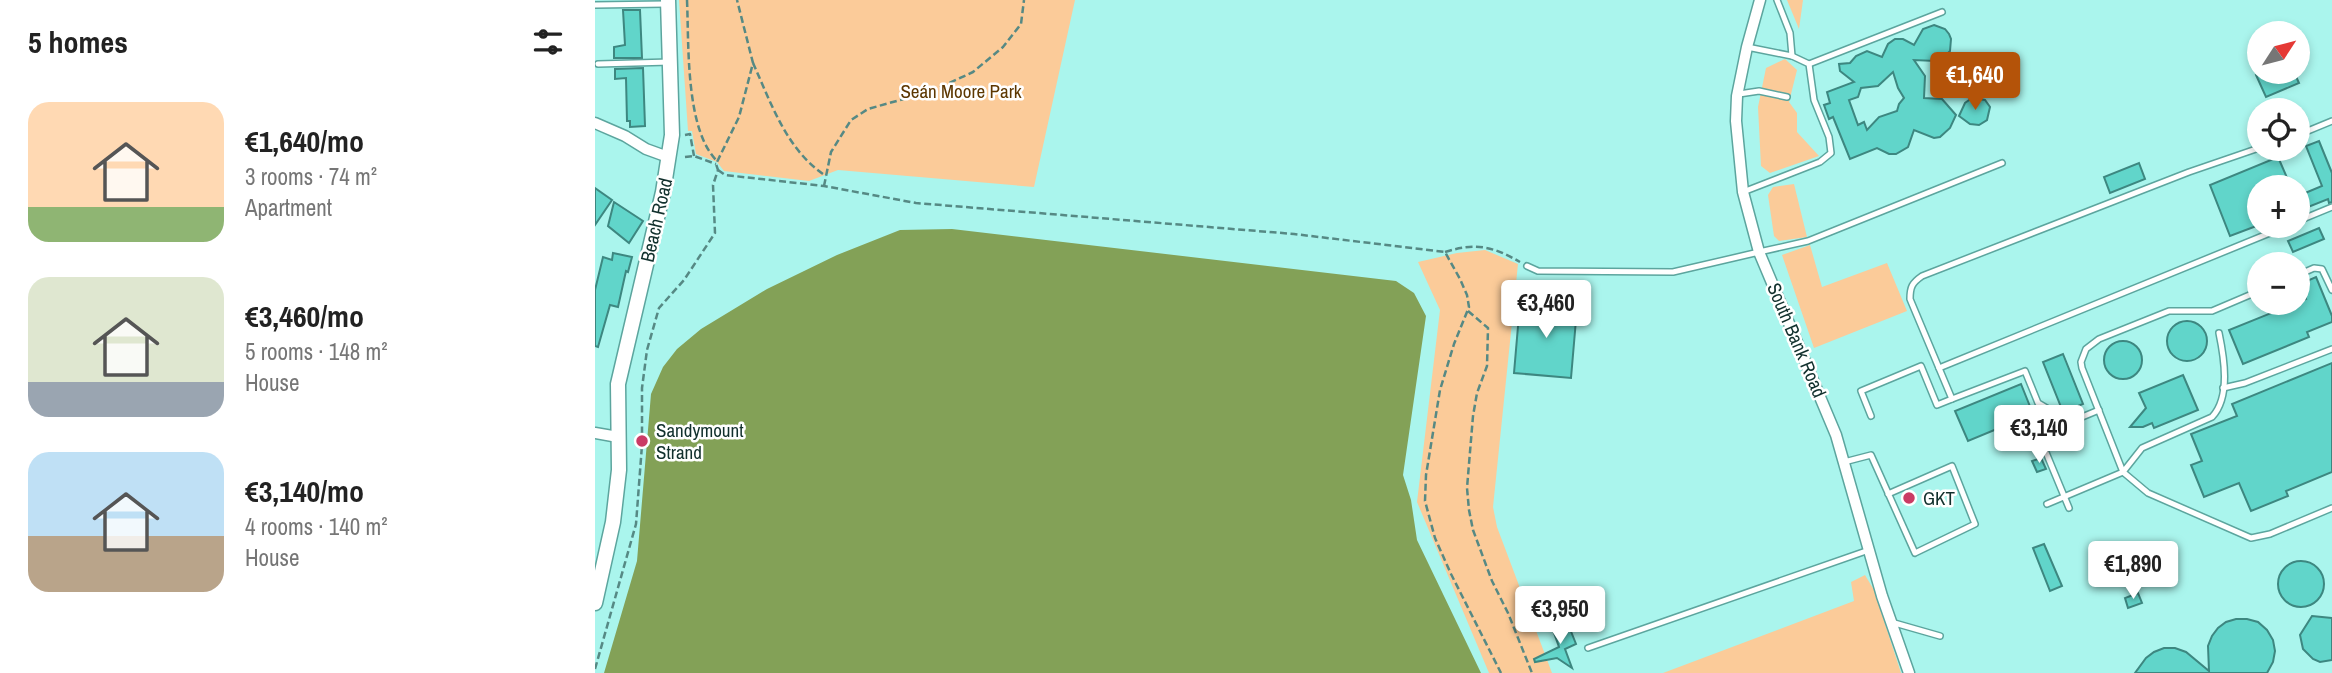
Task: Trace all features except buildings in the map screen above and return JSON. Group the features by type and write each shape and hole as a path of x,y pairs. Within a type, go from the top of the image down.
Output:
{"main road":[{"name":"Beach Road","path":"595,603 613,522 619,470 618,384 663,192 672,126 668,2"}],"street":[{"name":"South Bank Road","path":"1760,0 1737,94 1736,121 1743,192 1759,252 1826,410 1844,462 1891,622 1909,673"},
{"path":"595,123 668,157"},
{"path":"595,433 618,437"}],"lane":[{"path":"1777,0 1790,33 1793,56"},
{"path":"595,5 668,2"},
{"path":"1747,47 1793,56 1809,64 1942,12"},
{"path":"598,64 670,62"},
{"path":"1743,192 1821,162 1831,153 1832,146 1814,100 1809,64"},
{"path":"1737,94 1759,91 1787,97"},
{"path":"2310,130 2332,121"},
{"path":"1952,399 1910,299 1910,289 1915,281 2176,177 2247,152"},
{"path":"1527,266 1538,271 1673,272 1808,241 2002,163"},
{"path":"2310,216 2332,207"},
{"path":"1939,368 2258,238"},
{"path":"2310,270 2322,269 2332,290"},
{"path":"2247,296 2212,311 2169,311 2086,349 2081,362 2123,472 2148,493 2251,538 2270,534 2332,508"},
{"path":"2047,504 2123,472 2142,448 2212,416 2218,408 2223,388 2223,352 2219,333"},
{"path":"2223,388 2245,383 2332,349"},
{"path":"1871,416 1861,391 1921,366 1937,405 2025,372 2038,403 2070,422 2099,410"},
{"path":"2003,437 2021,430 2040,438 2069,508"},
{"path":"1844,462 1871,454 1888,494 1915,552 1975,524 1952,466 1888,494"},
{"path":"1588,648 1869,550"},
{"path":"1891,622 1940,636"}],"path":[{"path":"595,669 635,524 642,445 642,388 647,350 659,308 684,280 715,233 713,185 718,170 701,136 695,110 691,84 687,0"},
{"path":"737,0 753,63 781,125 803,157 826,176"},
{"path":"824,186 831,152 851,120 868,109 932,91 973,72 1003,47 1021,24 1024,0"},
{"path":"716,162 739,117 753,63"},
{"path":"683,135 690,134 694,156"},
{"path":"685,157 694,156 716,162"},
{"path":"718,170 725,174 824,186 916,203 1294,234 1445,252 1462,247 1494,248 1501,250 1506,257 1512,257 1527,266"},
{"path":"1445,252 1467,295 1468,310 1440,390 1426,475 1425,501 1435,538 1501,673"},
{"path":"1468,310 1488,328 1489,346 1487,366 1477,393 1473,416 1467,488 1468,510 1492,581 1532,673"}],"green space":[{"name":"Seán Moore Park","path":"679,0 1075,0 1034,187 838,170 809,181 724,171 717,162 696,154 692,131 688,131"},
{"path":"1787,0 1803,0 1799,29"},
{"path":"1785,59 1797,70 1789,102 1797,113 1797,132 1819,156 1770,173 1761,166 1758,107 1766,68"},
{"path":"1794,184 1807,237 1779,241 1774,236 1768,195 1773,187"},
{"path":"1810,245 1822,287 1887,263 1907,311 1814,348 1782,255"},
{"path":"1485,250 1518,264 1493,507 1497,527 1552,673 1489,673 1417,502 1440,310 1418,262"},
{"path":"1865,575 1874,590 1901,673 1663,673 1854,601 1851,582"}],"shaded area":[{"path":"952,229 1396,281 1414,293 1426,316 1403,475 1411,500 1417,540 1481,673 604,673 637,561 651,394 663,367 677,349 701,329 767,289 837,255 900,230"}],"place":[{"name":"Sandymount Strand","path":"642,441"},
{"name":"GKT","path":"1909,498"}]}
